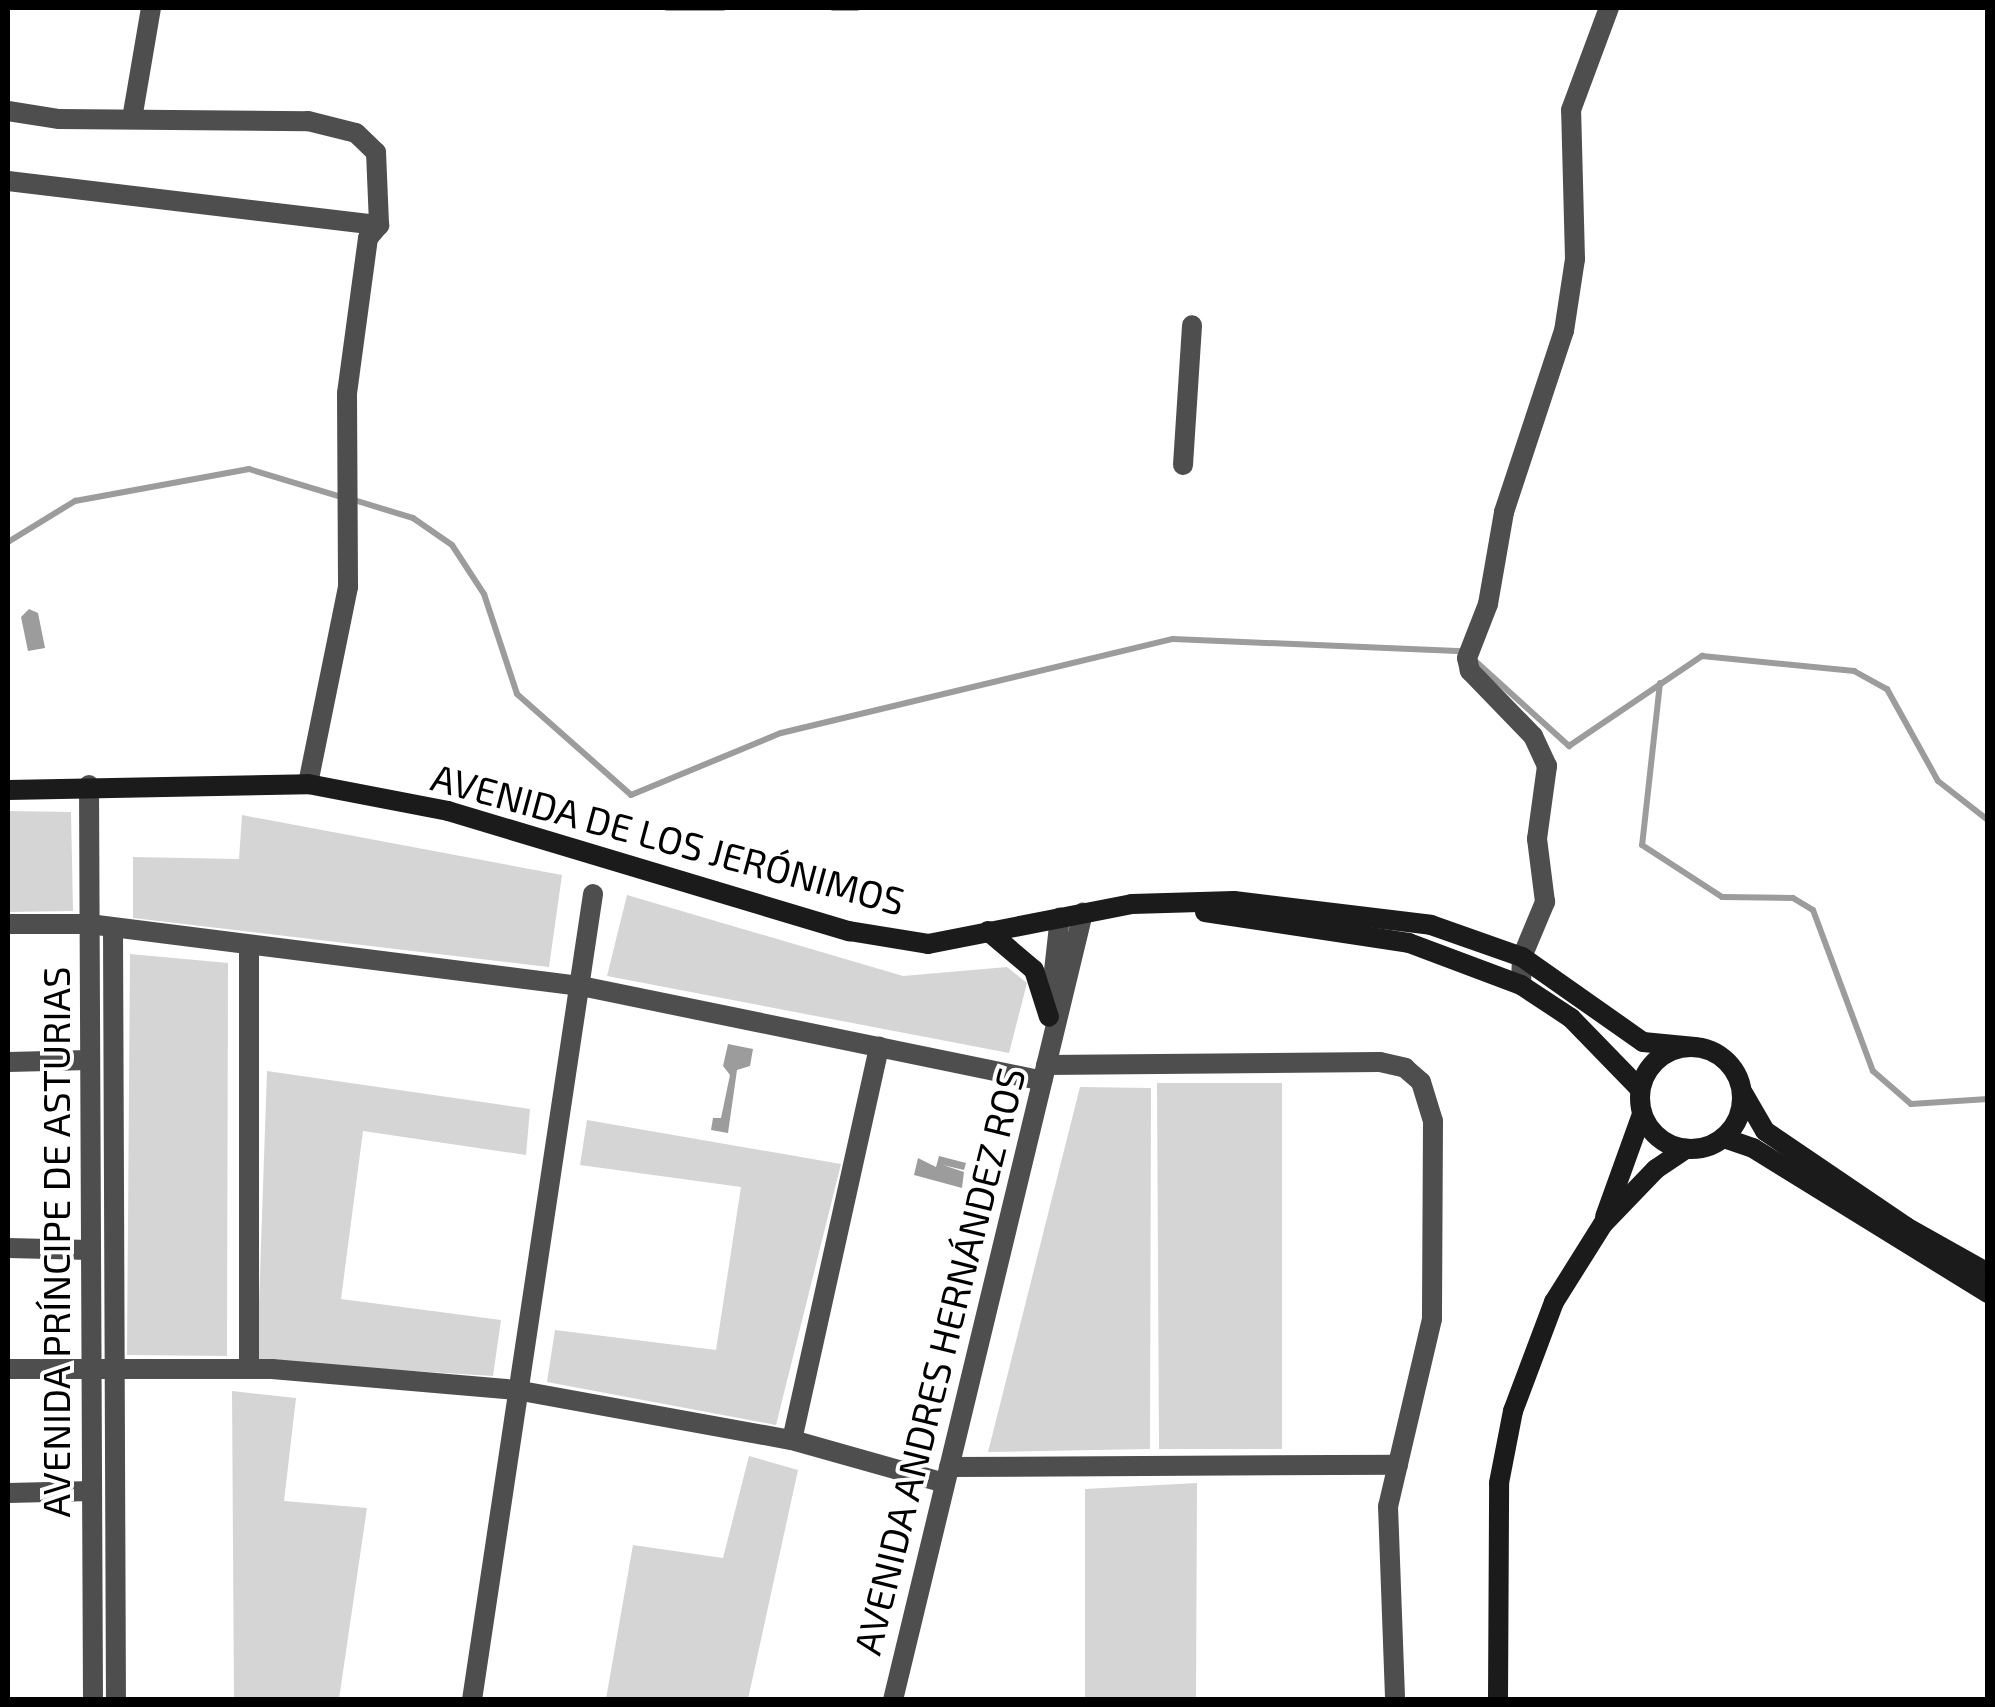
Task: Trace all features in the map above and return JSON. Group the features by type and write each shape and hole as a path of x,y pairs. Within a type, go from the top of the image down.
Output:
{"main road":[{"name":"AVENIDA DE LOS JERÓNIMOS","path":"8,790 88,785 308,784 448,812 849,931 928,944 1083,912 1148,904 1234,901 1431,925 1522,957 1643,1042 1695,1048"},
{"path":"1148,904 1408,943 1521,985 1580,1026 1640,1089 1642,1114 1603,1224"},
{"path":"988,931 1034,970 1049,1017"},
{"path":"1640,1089 1666,1054 1695,1048 1723,1059 1765,1130 1906,1227 1988,1273"},
{"path":"1724,1138 1740,1113 1740,1084"},
{"path":"1642,1114 1659,1138 1686,1149"},
{"path":"1498,1700 1499,1483 1513,1411 1554,1302 1603,1224 1656,1168 1686,1149 1724,1138 1753,1148 1988,1293"}],"street":[{"path":"132,119 151,8"},
{"path":"1521,985 1522,957 1544,902 1537,838 1547,766 1533,736 1470,672 1469,653 1488,604 1504,512 1564,331 1574,260 1571,110 1609,8"},
{"path":"8,111 132,119 244,116 356,134 379,164 379,226 368,238 347,393 351,484 348,587 308,784"},
{"path":"8,182 379,226"},
{"path":"1184,465 1192,325"},
{"name":"AVENIDA PRÍNCIPE DE ASTURIAS","path":"88,785 92,1700"},
{"path":"472,1700 593,894"},
{"name":"AVENIDA ANDRES HERNÁNDEZ ROS","path":"893,1700 1083,912"},
{"name":"AVENIDA ANDRES HERNÁNDEZ ROS","path":"1054,1039 1049,1017 1060,917"},
{"path":"8,924 89,924 581,986 879,1048 1044,1073 1380,1062 1404,1068 1421,1082 1433,1121 1432,1319 1398,1465 1387,1555 1396,1700"},
{"name":"AVENIDA PRÍNCIPE DE ASTURIAS","path":"113,928 116,1700"},
{"path":"248,1368 249,945"},
{"path":"792,1440 879,1048"},
{"path":"8,1062 90,1060"},
{"path":"8,1248 90,1250"},
{"path":"8,1368 248,1368 516,1390 792,1440 947,1475 1398,1465"},
{"path":"8,1493 92,1492"}],"shaded area":[{"path":"29,609 38,613 45,648 28,651 21,617"},
{"path":"8,811 71,812 73,911 8,912"},
{"path":"242,815 562,875 549,967 133,918 133,857 239,859"},
{"path":"627,895 903,976 1007,967 1027,983 1009,1053 607,976"},
{"path":"130,954 228,963 227,1356 127,1355"},
{"path":"728,1044 753,1049 750,1066 737,1070 728,1133 711,1130 713,1118 721,1118 730,1075 723,1066"},
{"path":"267,1071 530,1109 526,1155 363,1131 341,1299 501,1320 493,1376 257,1361"},
{"path":"1157,1083 1282,1083 1282,1449 1159,1449"},
{"path":"1080,1087 1151,1088 1150,1449 988,1452"},
{"path":"587,1120 841,1164 776,1425 547,1382 555,1330 716,1350 741,1187 580,1165"},
{"path":"939,1156 966,1163 964,1170 943,1165 964,1172 962,1188 914,1175 918,1158 936,1167"},
{"path":"232,1391 296,1398 284,1501 367,1508 339,1699 234,1699"},
{"path":"749,1456 798,1470 748,1699 606,1699 633,1545 723,1558"},
{"path":"1197,1483 1196,1699 1085,1699 1085,1489"}],"waterway":[{"path":"667,8 723,8"},
{"path":"833,8 857,8"},
{"path":"8,542 75,501 249,469 342,497"},
{"path":"354,500 413,518 452,545 484,594 517,694 631,795 781,733 1173,639 1463,651"},
{"path":"1473,659 1569,746 1702,656 1854,671 1887,689 1938,781 1988,820"},
{"path":"1660,683 1642,845 1722,897 1793,898 1813,910 1873,1071 1911,1104 1988,1099"}]}
